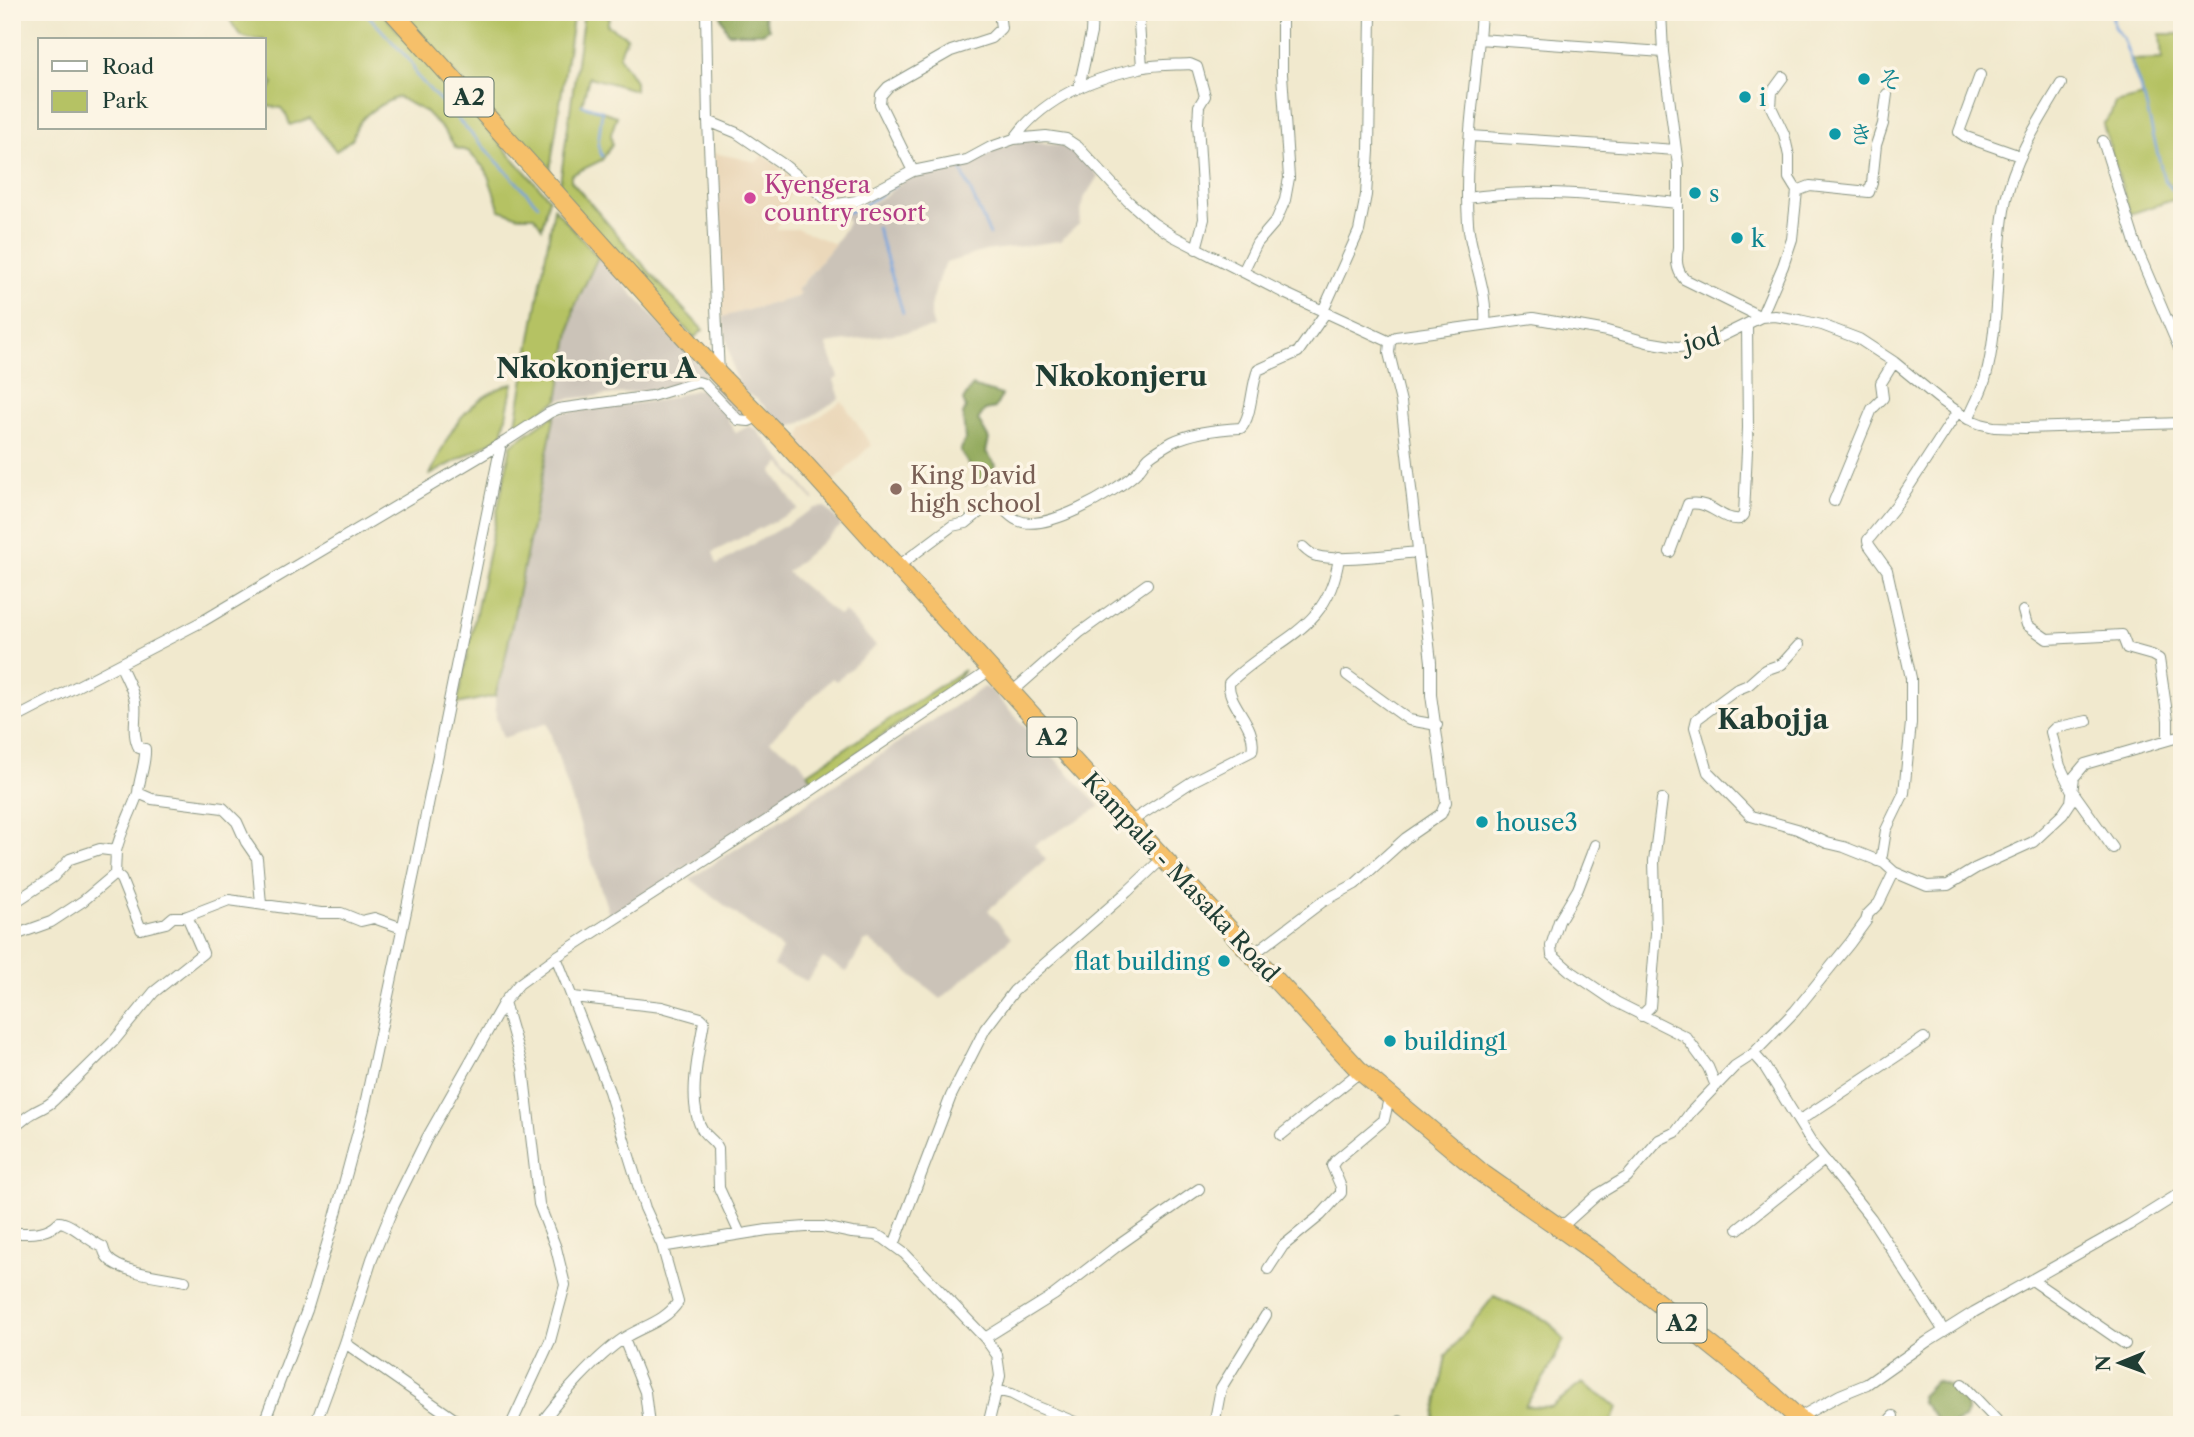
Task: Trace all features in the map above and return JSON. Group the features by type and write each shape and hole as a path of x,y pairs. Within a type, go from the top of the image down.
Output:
{"highway":[{"name":"Kampala - Masaka Road","path":"393,12 719,375 760,416 990,670 1361,1071 1389,1098 1483,1174 1597,1254 1772,1394 1802,1422"}],"street":[{"path":"706,12 719,375"},
{"path":"913,171 880,104 881,95 888,87 951,51 990,38 999,32 1002,22 999,12"},
{"path":"1079,87 1091,33 1092,12"},
{"path":"1142,67 1139,23 1145,12"},
{"path":"1243,272 1257,243 1276,220 1285,200 1289,178 1282,74 1282,12"},
{"path":"895,564 952,526 966,523 987,506 996,503 1018,521 1031,523 1049,520 1083,508 1110,492 1136,473 1149,457 1173,442 1212,430 1241,428 1246,422 1252,383 1258,370 1297,352 1324,312 1359,232 1366,195 1371,12"},
{"path":"1481,12 1467,198 1471,242 1486,299 1485,324"},
{"path":"1661,12 1663,52 1676,150 1676,260 1680,275 1760,317 1787,317 1822,325 1859,339 1894,362 1968,419 1981,424 2006,428 2182,423"},
{"path":"1479,39 1663,52"},
{"path":"1014,139 1028,121 1090,82 1142,67 1190,64 1197,67 1205,96 1199,106 1203,219 1196,249"},
{"path":"1980,75 1959,132 1961,136 2020,156"},
{"path":"1760,317 1781,273 1792,239 1797,191 1789,178 1789,156 1784,134 1771,107 1772,92 1783,77"},
{"path":"1968,419 1986,378 2001,230 2011,180 2020,156 2061,84"},
{"path":"1797,191 1810,186 1869,192 1887,94"},
{"path":"708,121 737,133 784,165 826,199 838,204 862,199 913,171 967,160 1014,139 1046,136 1066,139 1078,147 1128,201 1153,223 1196,249 1390,342 1389,353 1401,402 1431,662 1431,695 1447,802 1441,814 1406,838 1355,884 1322,902 1252,955"},
{"path":"1471,136 1676,150"},
{"path":"2104,141 2138,252 2182,355"},
{"path":"1467,198 1511,193 1677,202"},
{"name":"jod","path":"1390,342 1396,337 1533,318 1677,348 1714,340 1760,317"},
{"path":"1670,552 1688,504 1700,502 1729,519 1740,519 1744,515 1748,428 1747,324"},
{"path":"1834,501 1872,410 1883,398 1881,383 1894,362"},
{"path":"12,720 203,621 558,409 652,396 698,382 704,384 738,420 749,421 760,416"},
{"path":"1877,861 1882,855 1886,830 1904,793 1911,723 1911,678 1886,570 1868,540 1898,503 1958,411"},
{"path":"263,1425 307,1310 334,1221 363,1109 501,444"},
{"path":"895,564 948,522 958,522 992,499 997,499 1019,518 1052,516 1083,501"},
{"path":"1303,547 1317,556 1339,557 1418,552"},
{"path":"1130,822 1193,781 1252,751 1253,742 1246,722 1230,693 1229,683 1317,614 1334,586 1339,557"},
{"path":"1012,692 1079,633 1147,583"},
{"path":"2023,611 2027,625 2047,639 2122,635 2127,648 2152,654 2159,659 2168,738"},
{"path":"1799,645 1782,664 1765,670 1748,685 1697,719 1695,727 1708,772 1751,816 1797,829 1877,861 1894,872 1927,886 1948,885 1976,868 2032,842 2063,814 2071,802 2074,777 2085,764 2182,736"},
{"path":"12,936 51,922 83,901 115,874 121,829 138,793 146,756 145,749 136,744 135,704 120,664"},
{"path":"315,1425 372,1259 394,1205 427,1138 504,1002 519,984 990,670"},
{"path":"1346,675 1409,720 1437,726"},
{"path":"2087,721 2055,728 2051,732 2060,766 2071,789 2113,848"},
{"path":"138,793 152,799 223,808 237,822 257,858 261,904"},
{"path":"1641,1016 1650,1007 1656,933 1654,861 1662,799"},
{"path":"1595,845 1578,889 1559,921 1551,946 1552,955 1592,986 1641,1016 1658,1021 1686,1037 1702,1058 1716,1086"},
{"path":"12,904 53,877 70,859 100,849 116,851"},
{"path":"894,1245 951,1096 985,1029 1023,982 1164,857"},
{"path":"1555,1225 1567,1222 1597,1195 1627,1177 1659,1140 1676,1132 1690,1113 1735,1066 1752,1055 1795,1011 1879,903 1894,872"},
{"path":"115,874 121,879 141,929 166,923 173,917 187,916 229,900 321,913 341,913 361,921 374,918 402,928"},
{"path":"12,1127 21,1124 54,1100 113,1042 154,992 203,953 187,916"},
{"path":"540,1425 592,1365 624,1339 672,1312 678,1302 663,1245 645,1208 609,1091 556,957"},
{"path":"573,997 662,1007 704,1021 695,1076 695,1094 702,1129 715,1142 720,1153 719,1188 740,1234"},
{"path":"504,1002 523,1068 539,1203 556,1248 565,1285 550,1341 511,1425"},
{"path":"1799,1121 1924,1038"},
{"path":"1752,1055 1763,1064 1824,1160 1871,1219 1944,1331"},
{"path":"1281,1135 1361,1071"},
{"path":"1268,1269 1283,1246 1321,1215 1340,1193 1341,1187 1332,1166 1384,1120 1389,1098"},
{"path":"1738,1229 1824,1160"},
{"path":"985,1338 1054,1295 1116,1247 1199,1189"},
{"path":"1802,1422 1840,1395 1867,1384 1944,1331 2182,1192"},
{"path":"12,1233 38,1233 53,1228 59,1222 65,1222 89,1242 103,1247 109,1259 123,1266 186,1281"},
{"path":"663,1245 776,1229 823,1227 875,1235 894,1245 985,1338 998,1355 1000,1366 988,1425"},
{"path":"2032,1280 2125,1344"},
{"path":"1214,1425 1221,1388 1266,1315"},
{"path":"624,1339 645,1392 649,1425"},
{"path":"345,1343 463,1425"},
{"path":"1962,1384 2001,1425"},
{"path":"996,1390 1012,1394 1082,1425"},
{"path":"1885,1425 1894,1416"}],"shaded area":[{"path":"1024,141 1068,146 1085,160 1098,176 1083,200 1079,224 1060,241 985,251 946,263 931,306 934,328 826,344 839,377 834,380 840,398 801,423 785,427 757,399 742,391 734,374 722,317 797,297 800,293 797,290 835,244 848,223 844,211 866,207 889,193 910,175 963,165"},
{"path":"714,153 757,162 763,154 795,181 776,229 798,229 835,244 797,289 801,293 796,297 722,317"},
{"path":"598,257 708,375 664,389 558,400 574,308"},
{"path":"716,384 745,416 727,419 736,433 749,426 757,430 815,500 780,463 772,472 798,509 713,552 717,565 815,508 825,507 842,525 787,572 839,616 845,612 876,646 836,681 832,678 769,741 797,758 815,783 610,917 547,723 503,738 496,718 495,696 504,664 555,414 662,400"},
{"path":"842,401 871,445 833,482 799,443 803,428"},
{"path":"984,687 990,689 1100,807 1034,845 1046,860 988,910 1011,938 941,999 869,940 864,942 847,972 823,958 807,981 773,966 782,949 690,879"}],"green space":[{"path":"226,12 381,12 549,198 542,228 534,216 519,216 500,210 486,170 468,151 456,148 426,112 398,97 370,112 355,130 353,138 336,151 310,118 290,125 281,108 266,106 266,92 273,83 266,78 266,38 246,38 233,26"},
{"path":"398,12 574,12 549,177"},
{"path":"584,12 611,12 607,25 627,37 619,56 635,81 635,90 589,77 582,105 617,116 611,134 612,145 602,160 571,175 571,181 703,330 694,338 559,190"},
{"path":"721,12 762,12 769,29 762,33 728,33"},
{"path":"2160,34 2182,34 2182,198 2163,178 2179,198 2130,214 2103,124 2109,118 2115,103 2143,96 2130,60 2162,59"},
{"path":"554,208 598,257 574,308 558,400 515,429"},
{"path":"513,383 502,436 430,475 444,444 460,419 482,398"},
{"path":"972,386 1002,395 995,408 985,410 978,420 989,439 986,452 996,465 986,484 976,476 960,451 965,440 963,414 966,408 963,400"},
{"path":"555,414 504,664 495,696 457,704 511,445"},
{"path":"964,670 954,685 815,783 808,773"},
{"path":"1494,1296 1548,1321 1564,1340 1547,1373 1525,1406 1551,1407 1582,1383 1617,1407 1610,1425 1433,1425 1446,1356"},
{"path":"1936,1381 1961,1390 1969,1401 1966,1403 1967,1412 1964,1419 1950,1425 1941,1425 1922,1402 1921,1396"}],"waterway":[{"path":"365,12 412,63 416,75 538,205"},
{"path":"2112,12 2114,27 2123,38 2145,101 2164,180 2182,201"},
{"path":"582,105 602,111 598,145 602,156"},
{"path":"961,169 990,235"},
{"path":"823,204 848,212 861,207 895,185"},
{"path":"877,227 903,313"}],"place":[{"name":"そ","path":"1864,79"},
{"name":"i","path":"1745,97"},
{"name":"き","path":"1835,134"},
{"name":"s","path":"1695,193"},
{"name":"Kyengera country resort","path":"750,198"},
{"name":"k","path":"1737,238"},
{"name":"King David high school","path":"896,489"},
{"name":"house3","path":"1482,822"},
{"name":"flat building","path":"1224,961"},
{"name":"building1","path":"1390,1041"}],"district":[{"name":"Nkokonjeru A","path":"596,368"},
{"name":"Nkokonjeru","path":"1121,376"},
{"name":"Kabojja","path":"1773,719"}]}
